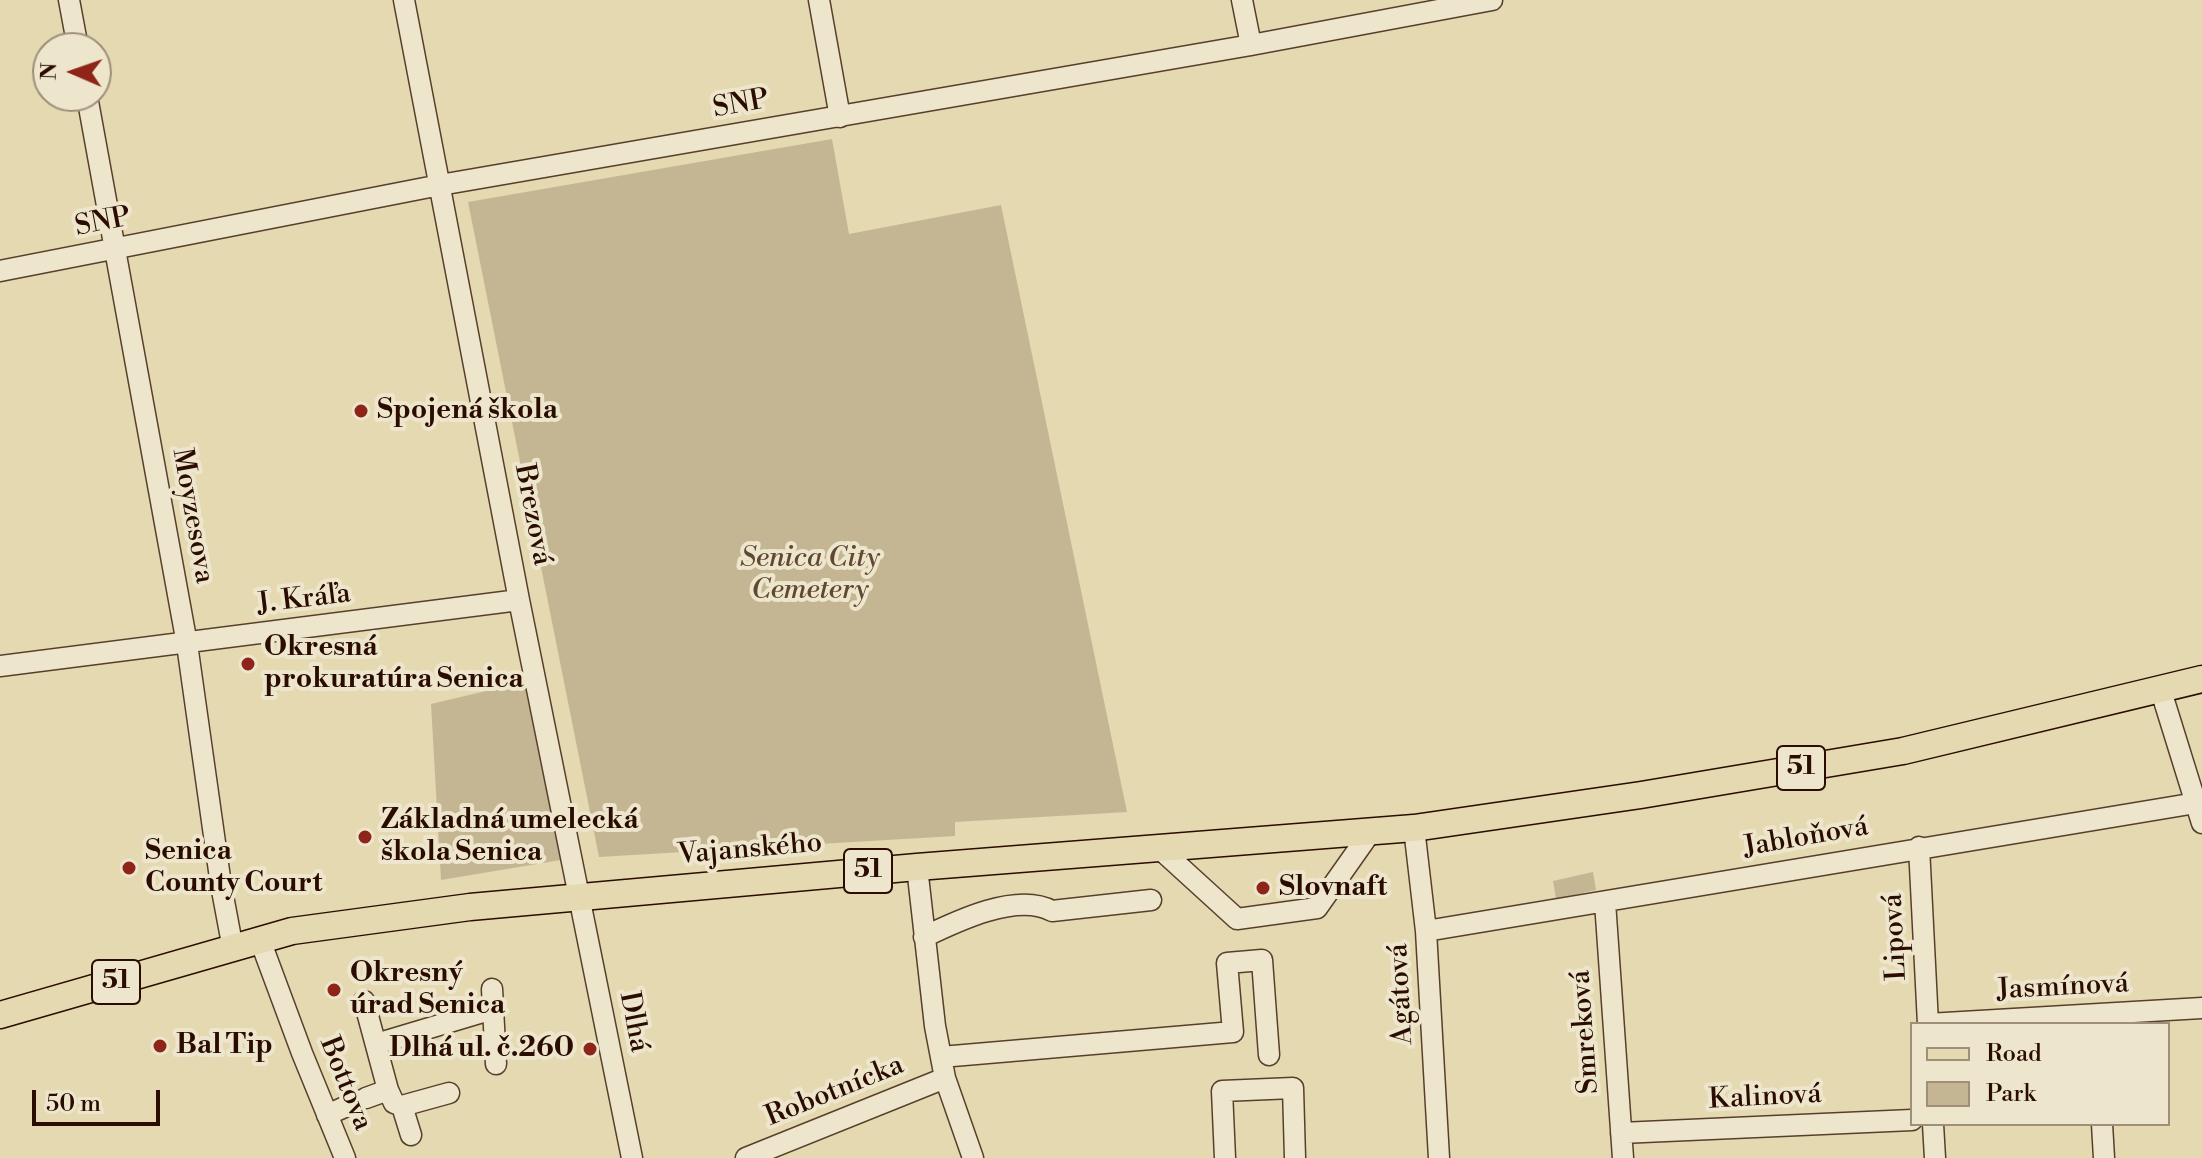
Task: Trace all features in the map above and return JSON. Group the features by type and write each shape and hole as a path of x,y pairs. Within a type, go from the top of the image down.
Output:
{"main road":[{"name":"51","path":"1372,830 1414,828 1641,795 1903,751 2202,679"},
{"name":"Vajanského","path":"233,949 292,931 400,914 1372,830"},
{"name":"51","path":"0,1015 233,949"}],"street":[{"path":"69,0 75,32"},
{"name":"Brezová","path":"404,0 579,898"},
{"path":"819,0 840,117"},
{"path":"1242,0 1251,45"},
{"name":"SNP","path":"0,271 440,185 1251,45 1492,0"},
{"name":"Moyzesova","path":"90,112 187,644 233,949"},
{"name":"J. Kráľa","path":"0,666 519,600"},
{"path":"2161,691 2199,813"},
{"name":"Jabloňová","path":"1426,931 1919,847 2199,813"},
{"name":"Agátová","path":"1414,828 1426,931 1439,1158"},
{"path":"1158,847 1237,919 1317,908 1372,830"},
{"name":"Lipová","path":"1919,847 1928,1022"},
{"path":"917,867 935,1026 945,1078 973,1158"},
{"name":"Dlhá","path":"579,898 632,1158"},
{"path":"924,937 996,907 1042,905 1052,911 1151,900"},
{"name":"Smreková","path":"1605,902 1623,1158"},
{"name":"Bottova","path":"260,940 345,1158"},
{"path":"941,1057 1233,1032 1227,963 1262,960 1269,1055"},
{"path":"376,1044 493,999 496,1064"},
{"path":"364,1001 376,1044 411,1135"},
{"name":"Jasmínová","path":"1994,1022 2094,1019 2202,1008"},
{"name":"Robotnícka","path":"746,1158 945,1078"},
{"path":"1225,1158 1222,1091 1293,1088 1295,1158"},
{"path":"327,1115 362,1100 449,1093"},
{"name":"Kalinová","path":"1621,1133 1910,1120"},
{"path":"1933,1126 1935,1158"},
{"path":"2102,1126 2104,1158"}],"green space":[{"name":"Senica City Cemetery","path":"832,139 849,234 1001,205 1127,812 955,822 955,836 599,857 468,202"},
{"path":"524,682 561,860 441,880 431,704"},
{"path":"1593,872 1596,890 1556,899 1553,881"}],"place":[{"name":"Spojená škola","path":"361,411"},
{"name":"Okresná prokuratúra Senica","path":"248,664"},
{"name":"Základná umelecká škola Senica","path":"365,837"},
{"name":"Senica County Court","path":"129,868"},
{"name":"Slovnaft","path":"1263,888"},
{"name":"Okresný úrad Senica","path":"334,990"},
{"name":"Bal Tip","path":"160,1046"},
{"name":"Dlhá ul. č.260","path":"590,1049"}]}
